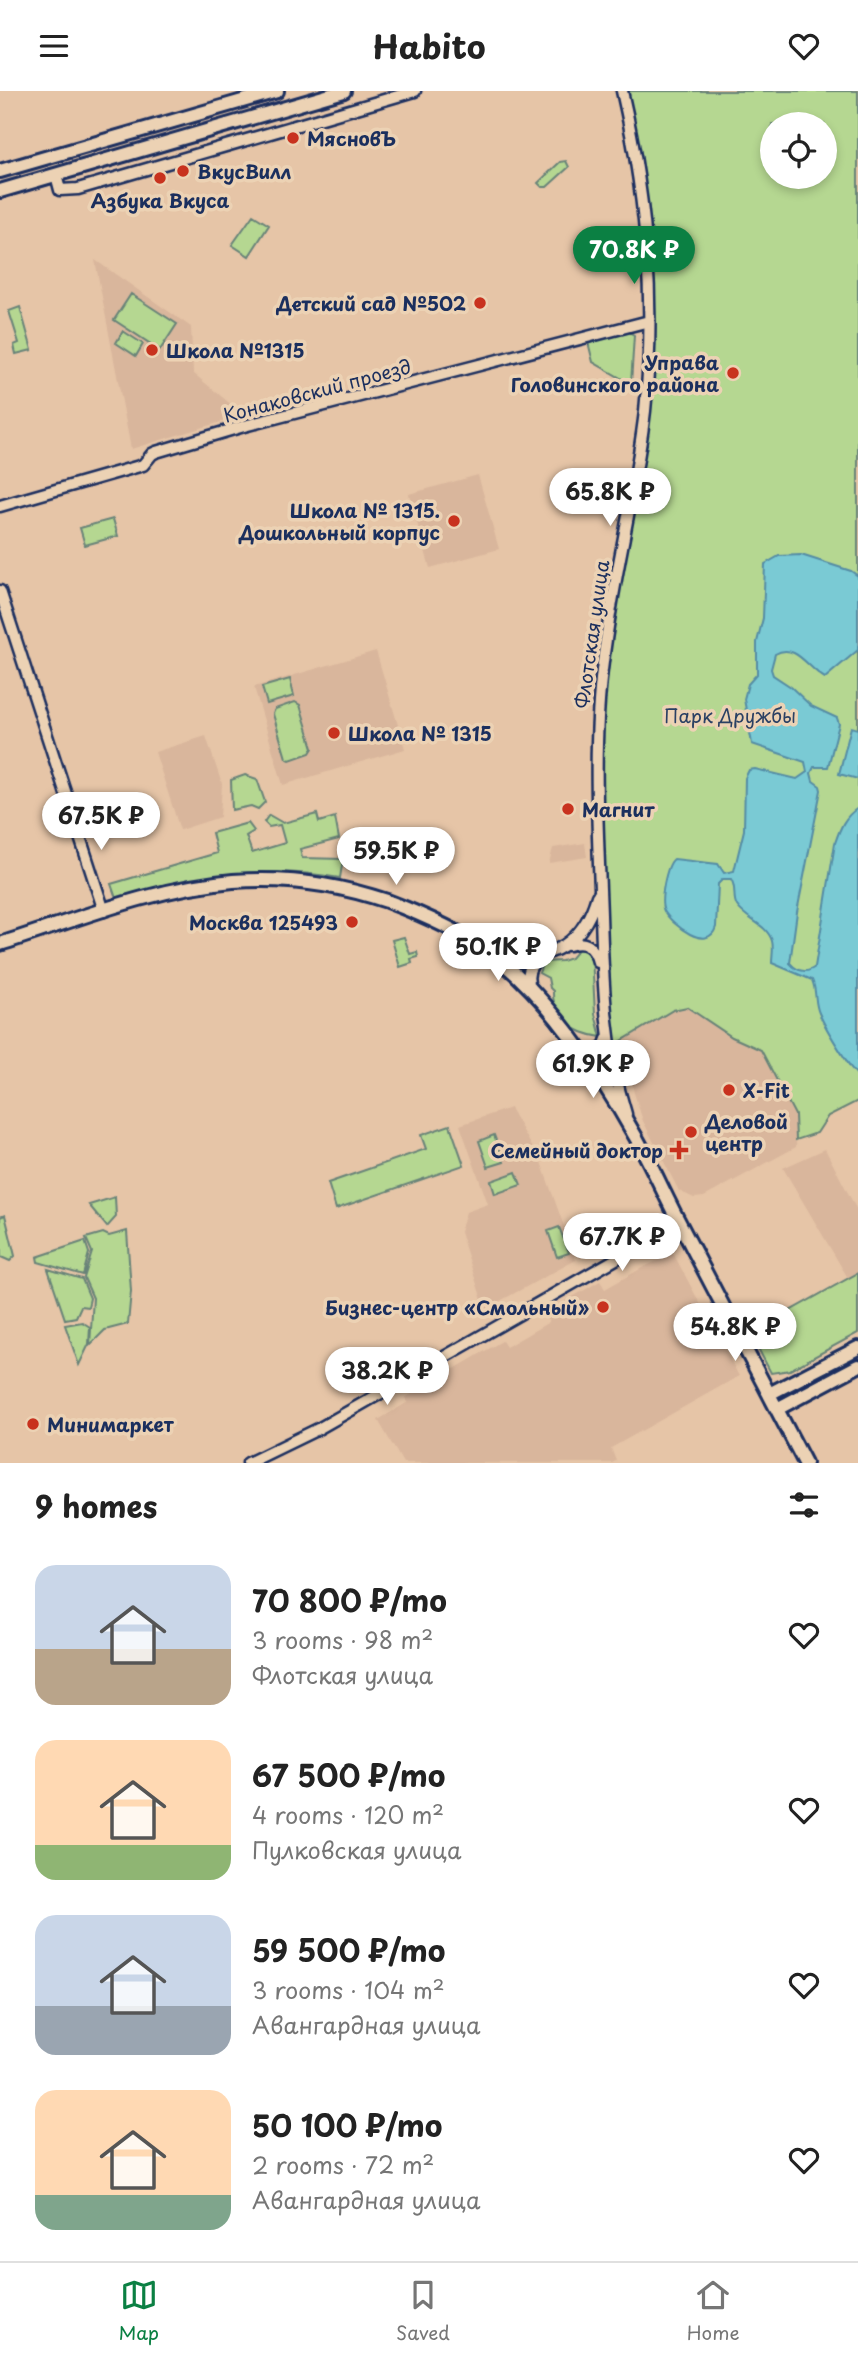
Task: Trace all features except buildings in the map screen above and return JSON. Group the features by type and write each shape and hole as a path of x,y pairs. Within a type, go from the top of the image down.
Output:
{"main road":[{"path":"0,171 277,91"},
{"path":"0,191 344,91"},
{"path":"0,944 159,894 209,884 260,880 299,881 338,887 407,908 487,951 531,990 578,1048 634,1133"},
{"name":"Флотская улица","path":"634,1133 805,1463"},
{"path":"769,1394 858,1348"},
{"path":"777,1409 858,1366"}],"street":[{"path":"56,175 60,190 78,189 415,91"},
{"name":"Флотская улица","path":"622,91 644,220 649,321 645,413 602,665 597,796 598,889 607,1035 615,1079 634,1133"},
{"name":"Конаковский проезд","path":"0,506 144,464 156,452 233,430 649,321"},
{"path":"0,590 104,911"},
{"path":"531,990 528,983 529,970 537,959 565,946 586,924 598,889"},
{"name":"Флотская улица","path":"565,946 582,943 593,949 602,975"},
{"path":"487,951 521,958 547,954"},
{"path":"578,1048 590,1053 600,1051 607,1035"},
{"path":"248,1463 318,1429 673,1227 678,1221"}],"shaded area":[{"name":"Школа №1315","path":"95,260 191,327 193,373 244,415 131,449"},
{"name":"Школа № 1315. Дошкольный корпус","path":"478,475 499,549 430,568 409,494"},
{"name":"Школа № 1315","path":"376,651 405,749 283,785 254,687"},
{"path":"206,736 222,784 220,817 180,830 155,752"},
{"path":"585,843 587,857 549,863 553,848"},
{"path":"687,1007 732,1037 761,1050 795,1115 797,1128 796,1147 704,1197 694,1198 679,1191 643,1121 634,1093 624,1039 673,1010"},
{"path":"510,1108 541,1162 576,1260 485,1309 460,1232 466,1212 488,1204 460,1125"},
{"path":"825,1149 858,1212 858,1273 848,1278 783,1168"},
{"path":"673,1253 739,1376 611,1448 616,1461 612,1463 403,1463 378,1420 408,1402 405,1398 502,1341 506,1347 549,1322 545,1313 600,1281 605,1289"}],"green space":[{"name":"Парк Дружбы","path":"627,91 858,91 858,1101 828,1116 817,1133 796,1140 795,1115 761,1050 732,1037 687,1007 673,1010 613,1046 603,904 602,713 610,640 644,458 649,412 652,274 643,182"},
{"path":"566,161 569,167 547,187 538,183 560,162"},
{"path":"253,215 269,225 249,256 232,245"},
{"path":"131,294 177,324 160,350 114,320"},
{"path":"20,307 32,350 16,354 14,345 19,343 9,311"},
{"path":"123,331 143,344 136,356 116,343"},
{"path":"627,331 634,335 631,384 593,362 588,342"},
{"path":"113,519 118,536 85,545 80,528"},
{"path":"290,679 294,696 267,704 262,687"},
{"path":"295,702 300,705 313,748 310,753 290,760 286,758 273,714 275,709"},
{"path":"245,775 257,779 265,802 258,809 251,806 232,810 231,780"},
{"path":"317,814 319,822 335,817 339,839 300,849 302,858 343,859 340,878 290,872 239,873 184,883 117,901 111,884 217,853 212,833 248,823 254,831 246,836 252,853 285,843 280,825 269,827 264,822 269,815 283,823"},
{"path":"404,937 410,954 417,952 418,957 411,959 412,963 400,967 392,940"},
{"path":"580,947 592,955 595,1014 601,1037 574,1028 561,1017 556,1010 548,978 539,973 543,962 571,958"},
{"path":"450,1125 464,1165 336,1209 328,1183 426,1149 421,1135"},
{"path":"494,1135 504,1162 488,1167 479,1141"},
{"path":"516,1172 521,1185 495,1194 491,1181"},
{"path":"115,1197 116,1217 107,1227 89,1205"},
{"path":"5,1215 15,1256 10,1261 1,1257 0,1217"},
{"path":"559,1227 569,1253 557,1257 548,1231"},
{"path":"127,1231 131,1291 128,1324 105,1330 90,1345 93,1298 84,1278 92,1252 86,1238"},
{"path":"85,1241 89,1253 83,1275 38,1262 37,1257"},
{"path":"48,1269 82,1279 90,1298 88,1307 81,1306 76,1317 65,1319"},
{"path":"858,1273 858,1333 790,1370 771,1373 750,1333"},
{"path":"82,1322 90,1327 89,1344 79,1365 65,1325"}],"water":[{"path":"801,555 851,571 858,576 858,650 825,678 789,651 775,654 771,669 773,675 811,706 837,718 839,724 828,767 814,767 811,773 813,781 821,790 797,912 790,963 802,971 815,967 835,843 843,823 858,808 858,1076 822,1020 817,1009 812,980 772,963 772,941 766,930 737,906 731,879 723,879 718,884 716,927 712,934 706,937 698,937 682,929 668,917 663,906 666,876 674,859 718,864 724,873 734,871 744,830 745,778 749,770 797,779 807,772 805,762 752,744 744,699 748,684 757,674 757,642 763,618 765,564 779,556"},
{"path":"851,727 858,729 858,779 839,774"}],"place":[{"name":"МясновЪ","path":"293,138"},
{"name":"ВкусВилл","path":"183,171"},
{"name":"Азбука Вкуса","path":"160,178"},
{"name":"Детский сад №502","path":"480,303"},
{"name":"Школа №1315","path":"152,350"},
{"name":"Управа Головинского района","path":"733,373"},
{"name":"Школа № 1315. Дошкольный корпус","path":"454,521"},
{"name":"Школа № 1315","path":"334,733"},
{"name":"Магнит","path":"568,809"},
{"name":"Москва 125493","path":"352,922"},
{"name":"X-Fit","path":"729,1090"},
{"name":"Деловой центр","path":"691,1132"},
{"name":"Семейный доктор","path":"679,1150"},
{"name":"Бизнес-центр «Смольный»","path":"603,1307"},
{"name":"Минимаркет","path":"33,1424"}]}
